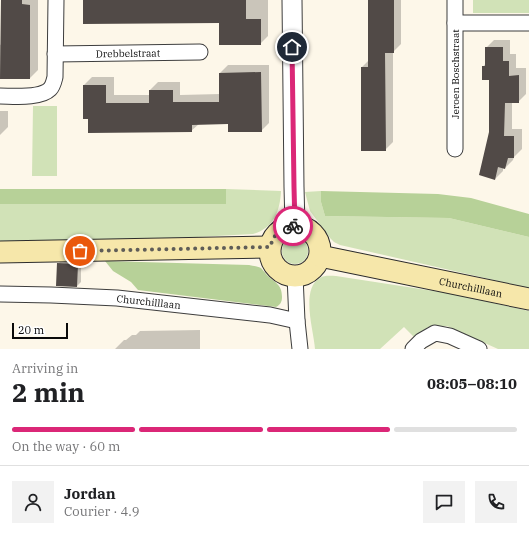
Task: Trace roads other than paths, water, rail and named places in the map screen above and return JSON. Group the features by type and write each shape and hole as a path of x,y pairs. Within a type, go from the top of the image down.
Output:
{"main road":[{"path":"295,226 309,230 318,241 320,256 315,266 306,273 295,276 282,272 272,262 270,247 274,236 283,228 295,226"},
{"path":"0,252 270,247"},
{"name":"Churchilllaan","path":"320,256 529,300"}],"street":[{"path":"0,96 32,96 44,93 51,88 55,77 56,0"},
{"path":"292,0 295,226"},
{"name":"Jeroen Boschstraat","path":"455,0 455,149"},
{"path":"455,23 529,23"},
{"name":"Drebbelstraat","path":"56,54 200,52"},
{"path":"295,276 300,349"},
{"name":"Churchilllaan","path":"0,294 117,298 270,315 297,321"},
{"path":"413,349 421,342 435,334 450,336 477,349"}]}
